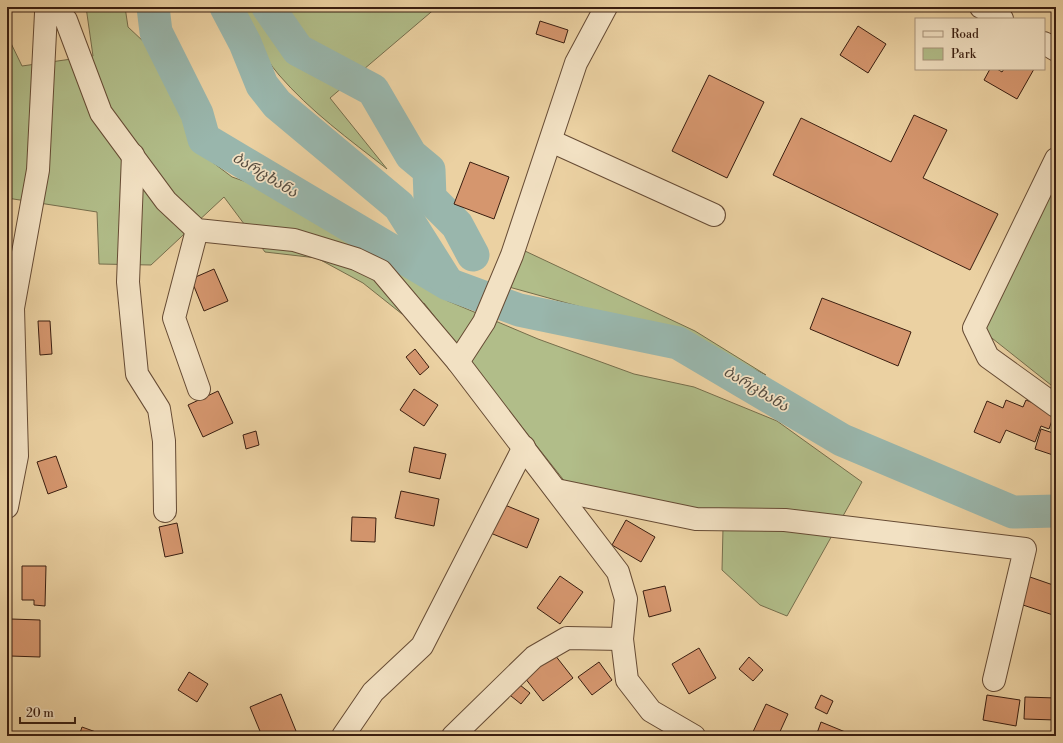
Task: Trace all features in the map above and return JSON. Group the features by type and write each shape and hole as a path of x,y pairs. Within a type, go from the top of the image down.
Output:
{"street":[{"path":"458,362 484,322 512,255 576,63 606,7"},
{"path":"981,7 1000,18"},
{"path":"7,506 17,456 13,308 38,170 46,13 54,8 66,20 101,113 166,201 198,230 294,240 356,259 381,271 458,362 618,572 626,599 622,639 627,680 651,711 694,736"},
{"path":"1045,44 1056,50"},
{"path":"551,141 714,215"},
{"path":"133,155 128,282 137,374 159,409 164,441 165,511"},
{"path":"1056,159 974,328 988,357 1056,406"},
{"path":"198,230 174,318 199,389"},
{"path":"343,736 373,692 422,646 524,447"},
{"path":"556,490 696,519 785,520 1025,549 994,680"},
{"path":"453,736 534,656 567,638 622,639"}],"green space":[{"path":"86,7 125,7 128,27 144,42 164,65 173,99 199,152 232,177 284,195 345,230 401,274 448,301 538,339 634,374 694,387 777,421 862,482 787,616 760,605 722,570 723,528 566,483 424,303 402,314 363,283 317,258 265,252 224,197 151,265 99,264 97,212 7,198 7,35 22,66 93,56"},
{"path":"239,7 437,7 330,98 387,169 331,125 304,101 279,75 257,42"},
{"path":"1056,176 1056,190 1054,194 1056,196 1056,389 983,331"},
{"path":"525,251 695,331 766,375 675,333 509,287"}],"building":[{"path":"540,21 568,30 564,43 536,34"},
{"path":"858,26 886,44 868,73 840,55"},
{"path":"989,70 999,70 1002,72 1003,70 1033,70 1017,99 984,80"},
{"path":"709,75 764,102 727,178 672,151"},
{"path":"914,115 947,130 923,178 998,214 970,270 773,175 801,118 891,162"},
{"path":"470,162 509,177 494,219 454,204"},
{"path":"214,269 228,301 204,311 191,279"},
{"path":"822,298 911,332 898,366 810,329"},
{"path":"38,321 50,321 52,354 40,355"},
{"path":"415,349 429,367 420,375 406,357"},
{"path":"414,389 438,405 424,426 400,410"},
{"path":"218,391 233,423 203,437 188,405"},
{"path":"1006,400 1023,407 1026,400 1055,412 1049,429 1041,426 1035,442 1006,430 1000,443 974,432 987,401 1003,408"},
{"path":"1041,429 1056,434 1056,456 1035,449"},
{"path":"256,431 259,445 246,449 243,435"},
{"path":"414,447 446,454 440,479 409,472"},
{"path":"56,456 67,487 48,494 37,462"},
{"path":"401,491 439,499 434,526 395,518"},
{"path":"500,503 539,519 527,548 488,532"},
{"path":"352,517 376,518 375,542 351,541"},
{"path":"626,520 655,537 641,562 612,545"},
{"path":"177,523 183,553 165,557 159,527"},
{"path":"22,566 46,566 45,606 34,605 34,600 22,600"},
{"path":"560,576 583,592 560,624 537,608"},
{"path":"1030,577 1056,586 1056,616 1020,604"},
{"path":"665,586 671,611 649,617 643,591"},
{"path":"11,619 40,620 40,657 10,656"},
{"path":"699,648 716,678 689,694 672,664"},
{"path":"551,650 573,678 543,701 521,673"},
{"path":"749,657 763,670 753,681 739,669"},
{"path":"599,662 612,680 592,695 578,677"},
{"path":"189,672 208,684 197,702 178,690"},
{"path":"515,681 530,693 521,704 506,692"},
{"path":"281,694 298,736 262,736 250,707"},
{"path":"821,695 833,701 827,714 815,708"},
{"path":"987,695 1020,700 1016,726 983,720"},
{"path":"1025,697 1056,698 1056,720 1024,719"},
{"path":"766,704 788,714 778,736 757,736 752,734"},
{"path":"821,722 855,736 816,736"},
{"path":"82,727 107,736 79,736"}],"waterway":[{"name":"ბარცხანა","path":"153,7 156,32 197,114 204,139 448,284 519,310 678,343 842,440 1013,512 1056,511"},
{"name":"ბარცხანა","path":"226,7 245,43 262,85 277,104 399,206 445,279"},
{"name":"ბარცხანა","path":"268,7 298,50 373,90 411,155 429,170 430,198 457,225 473,255"}]}
